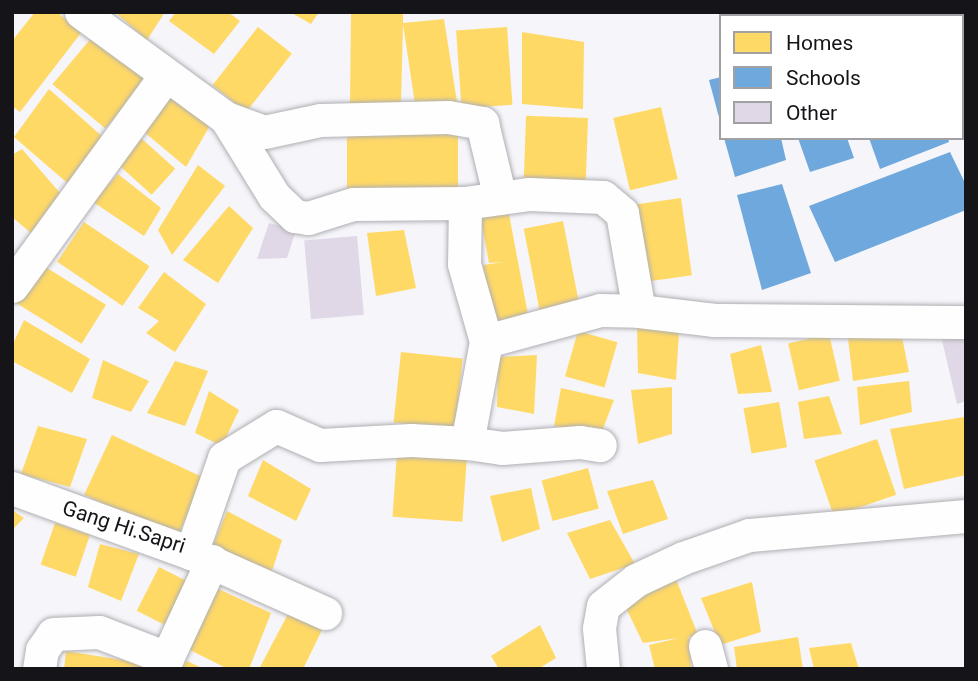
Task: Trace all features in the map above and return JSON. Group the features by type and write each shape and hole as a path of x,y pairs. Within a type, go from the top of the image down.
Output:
{"street":[{"path":"86,14 165,76 226,118 264,132 320,120 448,117 482,122 500,198"},
{"path":"12,286 165,76"},
{"path":"226,118 274,196 295,216 308,218 353,204 465,203 545,194 604,197 622,213 639,310"},
{"path":"465,203 464,264 486,341 467,443 502,448 580,442 600,445"},
{"path":"486,341 600,310 639,310 713,320 966,321"},
{"name":"Gang Hi.Sapri","path":"12,488 202,557 206,506 224,458 276,426 320,445 411,440 467,443"},
{"path":"603,669 599,628 603,606 636,580 683,558 749,535 966,516"},
{"path":"39,669 43,650 53,634 99,632 167,658 202,557 325,612"}],"building: Homes":[{"path":"35,12 57,12 81,33 20,112 12,106 12,41"},
{"path":"115,12 165,12 147,40"},
{"path":"176,12 228,12 240,21 214,54 169,21"},
{"path":"290,12 319,12 311,24"},
{"path":"351,12 403,12 403,23 444,19 457,102 415,104 403,24 401,104 350,105"},
{"path":"258,27 292,53 246,112 212,85"},
{"path":"507,27 512,105 462,108 456,31"},
{"path":"522,32 584,42 583,109 522,104"},
{"path":"93,36 146,80 105,129 53,84"},
{"path":"49,89 104,138 72,187 14,137"},
{"path":"173,91 212,122 186,167 144,132"},
{"path":"661,107 678,179 630,190 613,118"},
{"path":"526,116 588,118 586,185 524,183"},
{"path":"347,129 458,129 458,189 347,189"},
{"path":"141,138 175,169 152,195 118,164"},
{"path":"22,149 60,193 31,233 12,217 12,155"},
{"path":"198,165 225,186 172,255 158,230"},
{"path":"118,174 161,208 144,236 93,202"},
{"path":"681,198 692,275 644,282 633,205"},
{"path":"229,206 253,228 218,283 183,260"},
{"path":"509,214 529,320 495,329 483,265 504,262 489,263 480,215"},
{"path":"563,221 580,310 541,318 524,229"},
{"path":"84,222 149,266 123,306 57,262"},
{"path":"404,230 416,288 376,296 367,233"},
{"path":"39,263 106,305 82,344 15,302"},
{"path":"164,272 206,304 175,352 146,333 159,321 138,308"},
{"path":"24,320 90,359 72,393 12,361 12,346"},
{"path":"637,327 679,332 676,380 638,373"},
{"path":"578,331 617,342 604,387 565,376"},
{"path":"829,334 840,381 799,390 788,343"},
{"path":"902,337 909,372 853,381 848,338"},
{"path":"761,345 772,392 738,394 730,354"},
{"path":"401,352 463,358 455,429 394,423"},
{"path":"537,355 534,414 497,407 498,357"},
{"path":"103,360 149,381 131,412 92,398"},
{"path":"175,361 208,371 185,426 147,413"},
{"path":"909,381 912,412 860,425 857,387"},
{"path":"672,387 672,434 638,444 631,390"},
{"path":"561,388 614,400 601,434 554,426"},
{"path":"209,391 239,410 222,446 195,433"},
{"path":"829,396 842,434 804,439 798,402"},
{"path":"779,402 787,447 752,454 744,408"},
{"path":"964,417 966,475 904,489 890,429"},
{"path":"38,426 87,439 70,487 21,474"},
{"path":"112,435 204,478 177,538 84,495"},
{"path":"877,439 896,495 834,516 815,460"},
{"path":"397,453 467,458 462,522 393,517"},
{"path":"263,460 311,489 296,521 248,496"},
{"path":"588,468 599,509 553,521 542,480"},
{"path":"653,480 668,519 623,534 607,491"},
{"path":"531,488 540,529 502,542 490,496"},
{"path":"12,510 24,518 12,530"},
{"path":"227,511 282,540 272,571 213,546"},
{"path":"610,520 635,564 590,579 567,533"},
{"path":"55,523 90,535 76,577 41,565"},
{"path":"100,544 139,554 121,601 88,587"},
{"path":"159,567 187,581 164,625 137,611"},
{"path":"676,579 698,635 689,637 691,669 655,669 649,645 679,638 643,643 625,606"},
{"path":"752,582 761,632 720,645 701,598"},
{"path":"214,587 271,613 249,669 228,669 186,648"},
{"path":"288,614 323,628 303,669 259,669"},
{"path":"540,625 556,658 538,669 499,669 491,656"},
{"path":"798,637 803,669 737,669 734,647"},
{"path":"851,643 859,669 814,669 809,648"},
{"path":"66,651 141,663 141,669 64,669"},
{"path":"187,661 204,669 181,669"}],"building: Schools":[{"path":"836,12 919,12 919,14"},
{"path":"719,78 719,117 709,80"},
{"path":"725,140 781,140 786,160 735,177"},
{"path":"799,140 848,140 854,158 810,172"},
{"path":"870,140 948,140 949,142 880,169"},
{"path":"950,152 966,185 966,210 835,262 809,206"},
{"path":"782,184 811,273 762,290 737,195"}],"building: Other":[{"path":"269,223 296,230 287,258 257,259"},
{"path":"357,236 364,315 311,319 304,241"},
{"path":"966,332 966,401 957,404 941,336"}]}
